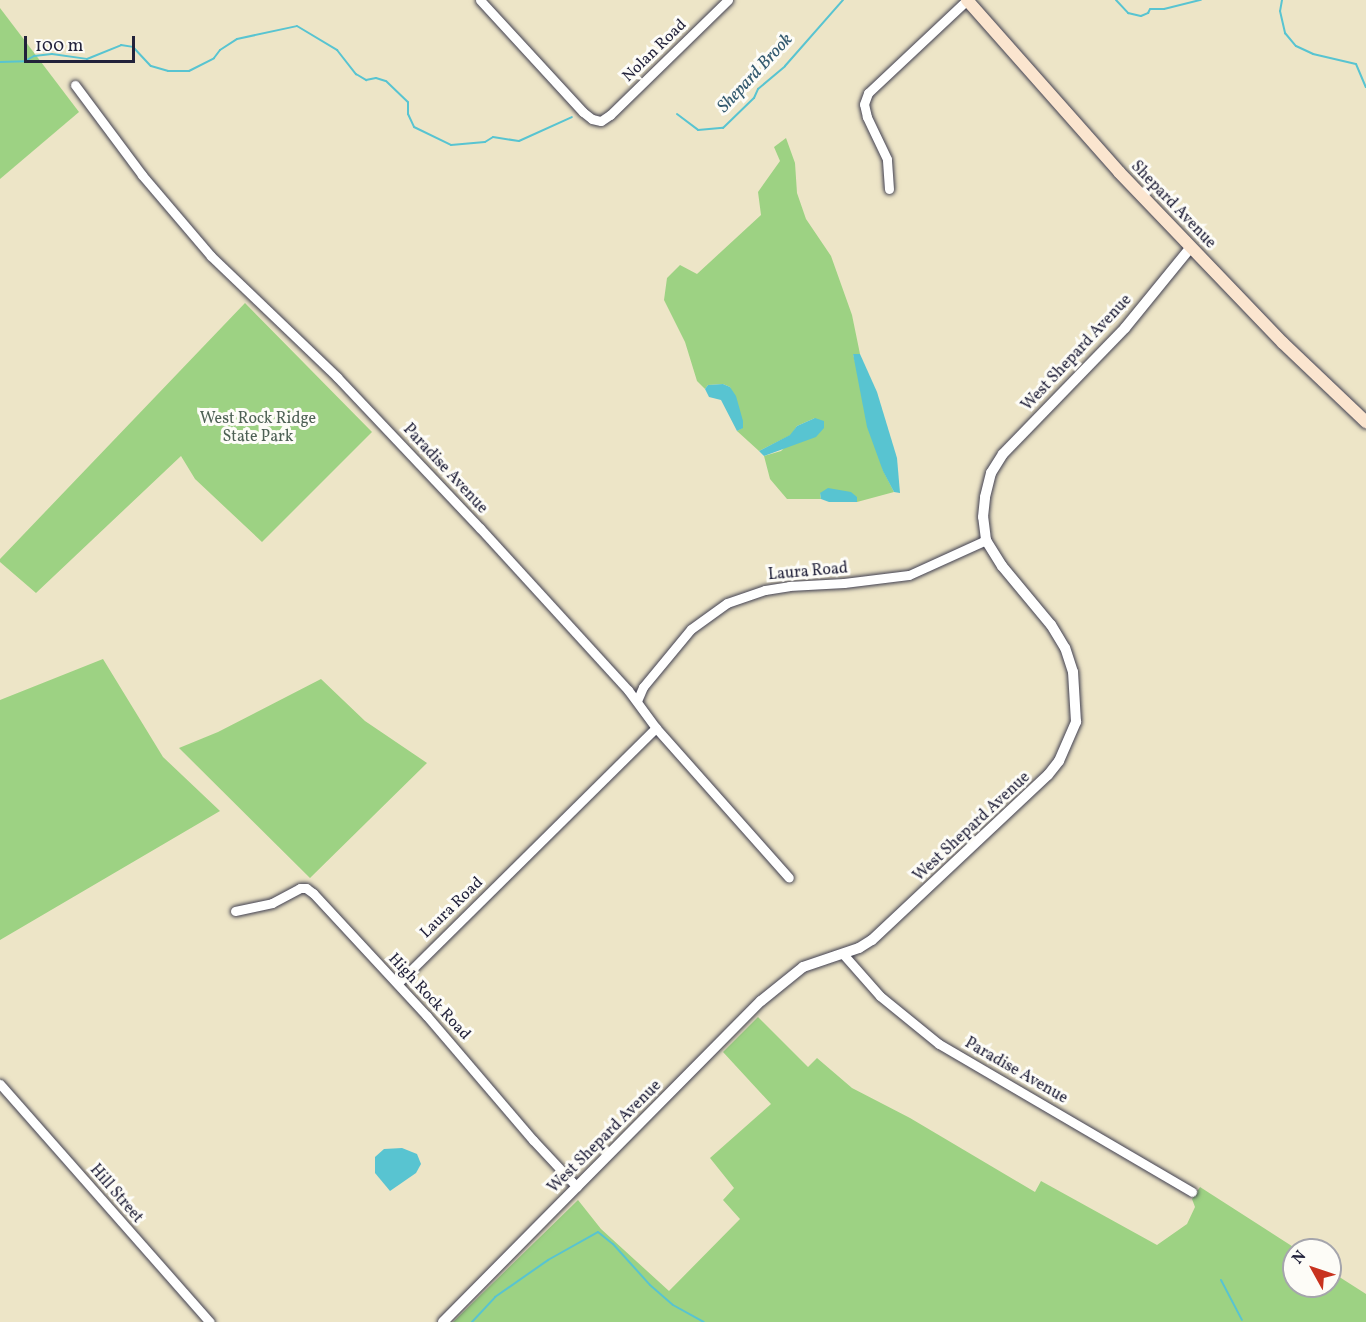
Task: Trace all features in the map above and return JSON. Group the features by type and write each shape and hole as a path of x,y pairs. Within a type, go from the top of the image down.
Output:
{"main road":[{"name":"Shepard Avenue","path":"967,0 1097,149 1340,399 1366,422"}],"street":[{"name":"Nolan Road","path":"480,0 583,112 592,119 601,121 617,109 728,0"},
{"path":"889,189 887,159 867,117 864,104 868,93 967,0"},
{"name":"Paradise Avenue","path":"75,85 142,175 205,250 274,314 363,404 637,701 656,728 789,878"},
{"name":"West Shepard Avenue","path":"442,1322 777,987 803,967 859,948 884,930 1048,775 1066,749 1076,722 1073,672 1065,648 1051,626 1002,566 986,540 983,517 991,473 1003,454 1125,328 1191,247"},
{"name":"Laura Road","path":"637,701 643,687 691,629 727,603 765,590 789,586 855,582 909,575 986,540"},
{"name":"Laura Road","path":"398,983 656,728"},
{"name":"High Rock Road","path":"235,911 264,905 300,888 306,888 398,983 538,1146 577,1187"},
{"name":"Paradise Avenue","path":"843,954 880,996 939,1044 1192,1192"},
{"name":"Hill Street","path":"0,1084 210,1322"}],"green space":[{"path":"0,8 79,112 0,179"},
{"path":"786,138 795,163 797,193 806,219 831,256 852,315 860,354 853,354 883,470 894,492 857,502 857,497 820,493 821,499 787,499 770,479 764,456 781,451 815,418 797,426 791,435 759,451 737,431 742,428 730,387 723,384 708,385 705,389 697,381 685,342 664,300 667,278 680,265 697,274 761,215 758,192 780,161 774,147"},
{"name":"West Rock Ridge State Park","path":"245,303 372,432 262,542 195,479 181,456 36,593 0,562 0,559"},
{"path":"103,659 163,757 220,811 0,940 0,700"},
{"path":"321,679 365,721 427,763 310,878 179,748 218,732"},
{"path":"758,1017 808,1067 817,1058 852,1088 910,1118 1035,1192 1041,1181 1157,1245 1187,1224 1195,1207 1192,1199 1200,1187 1282,1240 1282,1298 1342,1298 1342,1279 1366,1294 1366,1322 453,1322 578,1200 601,1229 669,1291 740,1219 723,1200 734,1188 710,1158 771,1104 723,1052"}],"water":[{"path":"853,354 860,354 877,392 897,458 900,493 894,492 883,471 867,427"},
{"path":"723,384 730,387 736,396 743,421 743,428 737,431 721,400 709,397 705,389 708,385"},
{"path":"815,418 824,421 824,428 816,437 764,456 759,451 790,435 797,426"},
{"path":"828,488 851,492 857,497 857,502 829,502 821,499 820,493"},
{"path":"402,1148 417,1154 421,1164 416,1173 390,1191 375,1173 375,1157 384,1149"}],"waterway":[{"name":"Shepard Brook","path":"677,114 698,130 723,128 754,98 758,89 785,66 843,0"},
{"name":"Shepard Brook","path":"1116,0 1128,13 1141,16 1148,13 1150,9 1164,9 1201,0"},
{"name":"Shepard Brook","path":"1282,0 1280,11 1285,33 1296,46 1313,54 1356,64 1366,87"},
{"name":"Shepard Brook","path":"0,62 25,61 34,56 52,54 87,59 121,45 133,47 151,66 168,71 189,71 214,58 220,50 237,39 297,26 337,50 356,74 366,80 376,78 386,81 408,102 408,114 414,127 451,145 485,142 493,137 519,141 572,117"},
{"path":"472,1322 495,1297 548,1260 598,1232 613,1244 650,1285 673,1305 704,1322"},
{"path":"1221,1280 1242,1320"}]}
